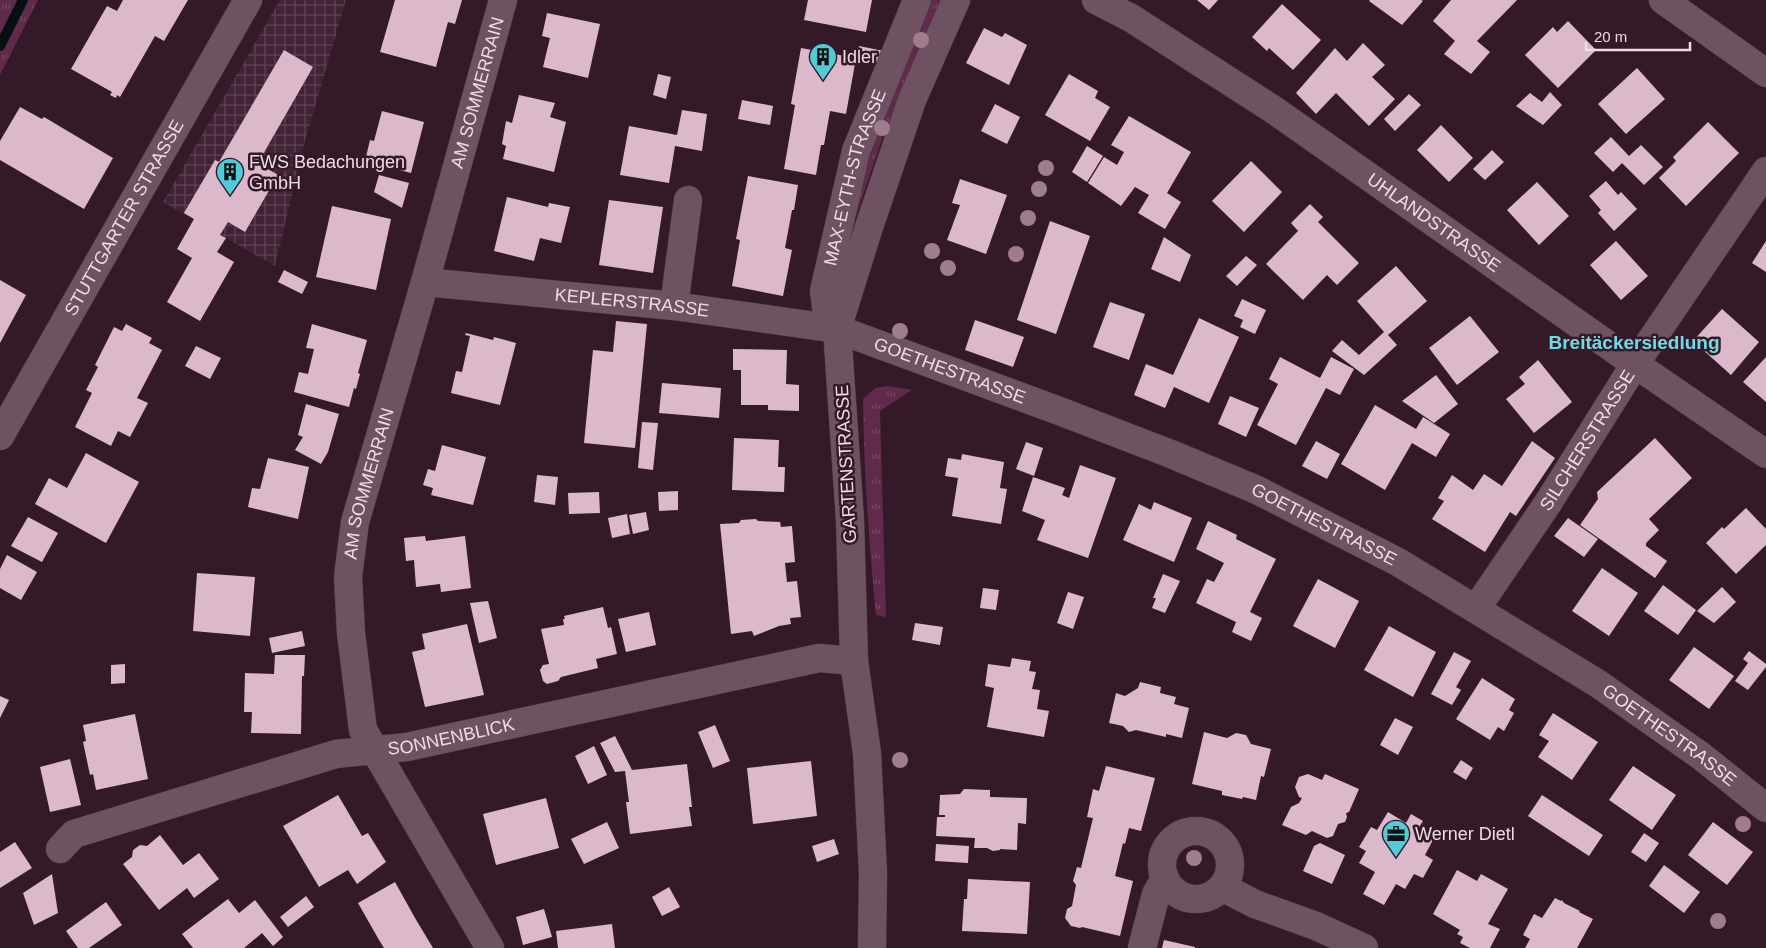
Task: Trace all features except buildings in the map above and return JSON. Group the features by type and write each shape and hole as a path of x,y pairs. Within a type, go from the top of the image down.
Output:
{"street":[{"name":"STUTTGARTER STRASSE","path":"0,436 248,0"},
{"name":"AM SOMMERRAIN","path":"490,948 363,730 351,633 348,577 354,522 425,282 503,0"},
{"name":"MAX-EYTH-STRASSE","path":"837,330 827,314 824,291 856,150 917,0"},
{"name":"GARTENSTRASSE","path":"872,948 873,874 867,753 854,661 850,520 837,330 869,227 912,100 956,0"},
{"name":"UHLANDSTRASSE","path":"1096,0 1131,18 1274,110 1766,454"},
{"path":"1663,0 1766,73"},
{"name":"SILCHERSTRASSE","path":"1476,609 1548,503 1635,364 1766,171"},
{"path":"674,306 688,200"},
{"name":"KEPLERSTRASSE","path":"425,282 674,306 837,330"},
{"name":"GOETHESTRASSE","path":"837,330 1171,454 1257,490 1398,562 1597,683 1700,756 1766,808"},
{"name":"SONNENBLICK","path":"60,849 74,834 336,754 407,747 819,658 854,661"},
{"path":"1196,831 1207,833 1217,838 1224,845 1230,866 1228,877 1222,887 1213,894 1203,898 1191,898 1180,895 1171,888 1165,878 1162,867 1164,856 1168,846 1176,838 1185,833 1196,831"},
{"path":"1142,948 1156,894 1165,878"},
{"path":"1222,887 1255,904 1316,926 1364,948"}],"shaded area":[{"path":"280,0 346,0 305,141 275,266 163,202"}],"green space":[{"path":"0,0 38,0 0,75"},
{"path":"926,0 940,0 884,133 842,262 852,198"},
{"path":"888,386 912,390 880,411 886,617 876,615 867,507 863,399 875,388"}],"waterway":[{"path":"0,46 23,0"}],"place":[{"name":"Idler","path":"823,81"},
{"name":"FWS Bedachungen GmbH","path":"230,196"},
{"name":"Werner Dietl","path":"1396,858"}],"district":[{"name":"Breitäckersiedlung","path":"1634,342"}]}
